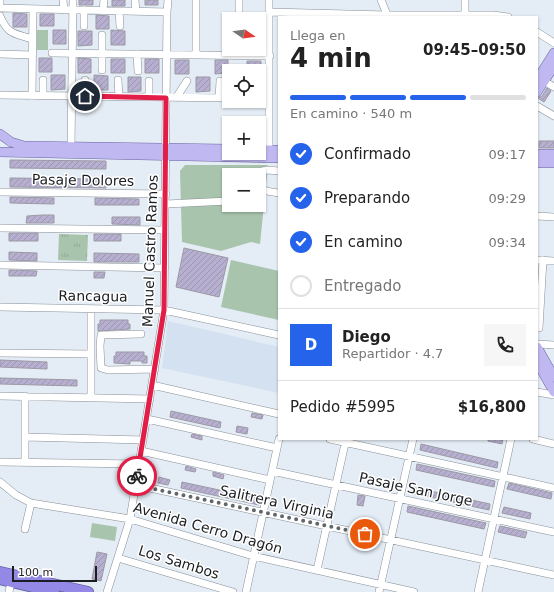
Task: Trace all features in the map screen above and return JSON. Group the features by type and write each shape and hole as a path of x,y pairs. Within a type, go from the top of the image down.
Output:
{"highway":[{"path":"0,572 88,592"},
{"path":"0,579 10,587 54,592"}],"main road":[{"path":"541,80 554,53"},
{"path":"541,80 554,66"},
{"path":"0,134 20,145 278,158"},
{"path":"0,152 166,152 222,150"},
{"path":"269,150 278,150"},
{"path":"538,154 554,154"},
{"path":"538,163 554,163"},
{"path":"538,350 554,377"},
{"path":"538,364 554,392"}],"street":[{"path":"64,0 64,10"},
{"path":"71,147 73,0"},
{"path":"103,10 104,0"},
{"path":"135,0 136,11"},
{"name":"Manuel Castro Ramos","path":"107,592 130,519 164,310 166,54 168,0"},
{"path":"196,0 196,55"},
{"path":"239,0 239,12"},
{"path":"269,0 269,150"},
{"path":"381,0 387,16"},
{"path":"464,15 465,0"},
{"path":"0,8 167,12"},
{"path":"32,96 33,9"},
{"path":"84,10 84,26"},
{"path":"119,11 120,26"},
{"path":"270,12 312,15 500,16"},
{"path":"0,16 4,25 9,31 32,39"},
{"path":"538,33 554,43"},
{"path":"102,35 102,70"},
{"path":"52,53 196,55 222,53"},
{"path":"0,54 32,55"},
{"path":"137,54 138,71"},
{"path":"266,56 270,56"},
{"path":"43,80 43,96"},
{"path":"85,80 85,96"},
{"path":"118,80 119,97"},
{"path":"149,80 149,97"},
{"path":"541,80 554,87"},
{"path":"176,98 187,81"},
{"path":"0,95 219,98 220,81"},
{"path":"538,107 554,116"},
{"path":"266,170 278,171"},
{"path":"266,191 278,193"},
{"name":"Pasaje Dolores","path":"0,192 166,194"},
{"path":"166,204 222,201"},
{"path":"538,216 554,217"},
{"path":"0,228 165,230"},
{"path":"539,328 540,260 554,261"},
{"path":"0,265 165,268"},
{"name":"Rancagua","path":"0,307 164,310 278,335"},
{"path":"91,398 92,309"},
{"path":"141,334 102,335 100,346 101,368 108,370 155,369"},
{"path":"538,344 554,345"},
{"path":"0,353 91,354"},
{"path":"152,386 278,414"},
{"path":"538,392 554,395"},
{"path":"0,396 150,399"},
{"path":"25,396 25,462"},
{"path":"147,419 277,448"},
{"path":"25,437 143,440"},
{"path":"246,592 279,440"},
{"path":"380,588 413,440"},
{"path":"478,592 511,440"},
{"path":"537,440 554,444"},
{"path":"317,570 345,441 554,488"},
{"path":"142,451 270,480"},
{"path":"0,462 139,464"},
{"name":"Pasaje San Jorge","path":"272,471 554,532"},
{"name":"Avenida Cerro Dragón","path":"0,482 16,495 31,503 130,519 254,556 317,570 380,588 414,592"},
{"name":"Salitrera Virginia","path":"136,485 554,575"},
{"path":"25,529 31,503"},
{"name":"Los Sambos","path":"118,558 233,592"}],"shaded area":[{"path":"168,321 278,347 278,393 162,368"}],"green space":[{"path":"37,30 48,30 48,50 37,50"},
{"path":"185,165 268,165 266,185 266,168 222,168 222,212 263,212 260,244 251,242 221,251 182,242 180,171"},
{"path":"59,234 88,235 87,261 58,260"},
{"path":"231,260 278,271 278,320 221,307"},
{"path":"92,523 117,527 115,541 90,537"}],"building":[{"path":"79,0 93,0 93,5 79,5"},
{"path":"112,0 125,0 125,6 112,6"},
{"path":"145,0 158,0 158,5 145,5"},
{"path":"13,13 27,14 27,27 13,27"},
{"path":"40,14 54,14 54,26 40,26"},
{"path":"96,15 109,16 109,29 96,29"},
{"path":"53,30 66,30 66,44 53,44"},
{"path":"111,30 125,31 125,45 111,45"},
{"path":"78,31 92,31 92,45 78,46"},
{"path":"39,58 52,58 52,72 39,72"},
{"path":"78,58 91,59 91,73 78,73"},
{"path":"111,59 125,59 125,73 111,73"},
{"path":"145,59 159,59 159,73 145,73"},
{"path":"175,60 189,60 189,74 175,74"},
{"path":"215,60 228,60 228,64 222,64 222,73 215,74"},
{"path":"247,61 261,61 261,64 247,64"},
{"path":"51,75 65,75 65,89 51,90"},
{"path":"94,75 108,76 108,90 94,90"},
{"path":"128,77 141,77 141,91 128,92"},
{"path":"196,77 210,77 210,91 196,92"},
{"path":"547,88 551,91 544,102 538,98 542,96"},
{"path":"539,141 554,141 554,148 539,148"},
{"path":"10,160 106,161 106,169 10,168"},
{"path":"10,178 89,179 89,181 106,181 106,188 10,187"},
{"path":"10,197 54,198 54,204 10,203"},
{"path":"95,198 139,199 139,205 95,205"},
{"path":"54,215 54,223 26,223 27,216"},
{"path":"112,217 140,217 140,225 112,224"},
{"path":"9,233 38,233 38,241 9,241"},
{"path":"94,234 121,234 121,241 94,241"},
{"path":"184,248 228,258 219,297 176,287"},
{"path":"9,252 37,253 37,261 9,260"},
{"path":"94,253 139,254 139,262 94,262"},
{"path":"9,270 37,271 36,276 9,276"},
{"path":"94,272 105,272 104,278 94,278"},
{"path":"100,320 128,320 130,329 98,331 98,324 100,324"},
{"path":"116,352 144,352 144,356 147,356 147,363 142,363 142,361 130,361 130,364 114,363 114,356 116,356"},
{"path":"0,360 47,362 47,369 0,367"},
{"path":"0,378 77,380 77,386 0,384"},
{"path":"171,411 221,422 220,428 170,417"},
{"path":"252,413 263,415 262,419 251,417"},
{"path":"237,426 248,428 247,434 236,432"},
{"path":"192,434 202,436 202,440 191,437"},
{"path":"488,440 503,440 502,444"},
{"path":"421,444 498,462 497,468 420,450"},
{"path":"417,464 495,481 494,487 416,470"},
{"path":"186,466 196,469 195,472 185,470"},
{"path":"213,472 224,475 223,479 213,476"},
{"path":"159,477 170,480 168,485 158,483"},
{"path":"182,482 261,499 259,505 181,488"},
{"path":"509,483 552,493 551,499 507,489"},
{"path":"412,487 490,504 489,510 411,493"},
{"path":"358,495 365,496 363,506 357,505"},
{"path":"408,506 486,523 484,529 407,512"},
{"path":"504,507 531,513 530,519 502,513"},
{"path":"500,526 527,532 525,538 498,532"},
{"path":"97,552 107,554 101,581 92,579"}],"way so far":[{"path":"137,476 136,485 365,534"}],"route":[{"path":"85,96 166,98 164,310 137,476"}]}
